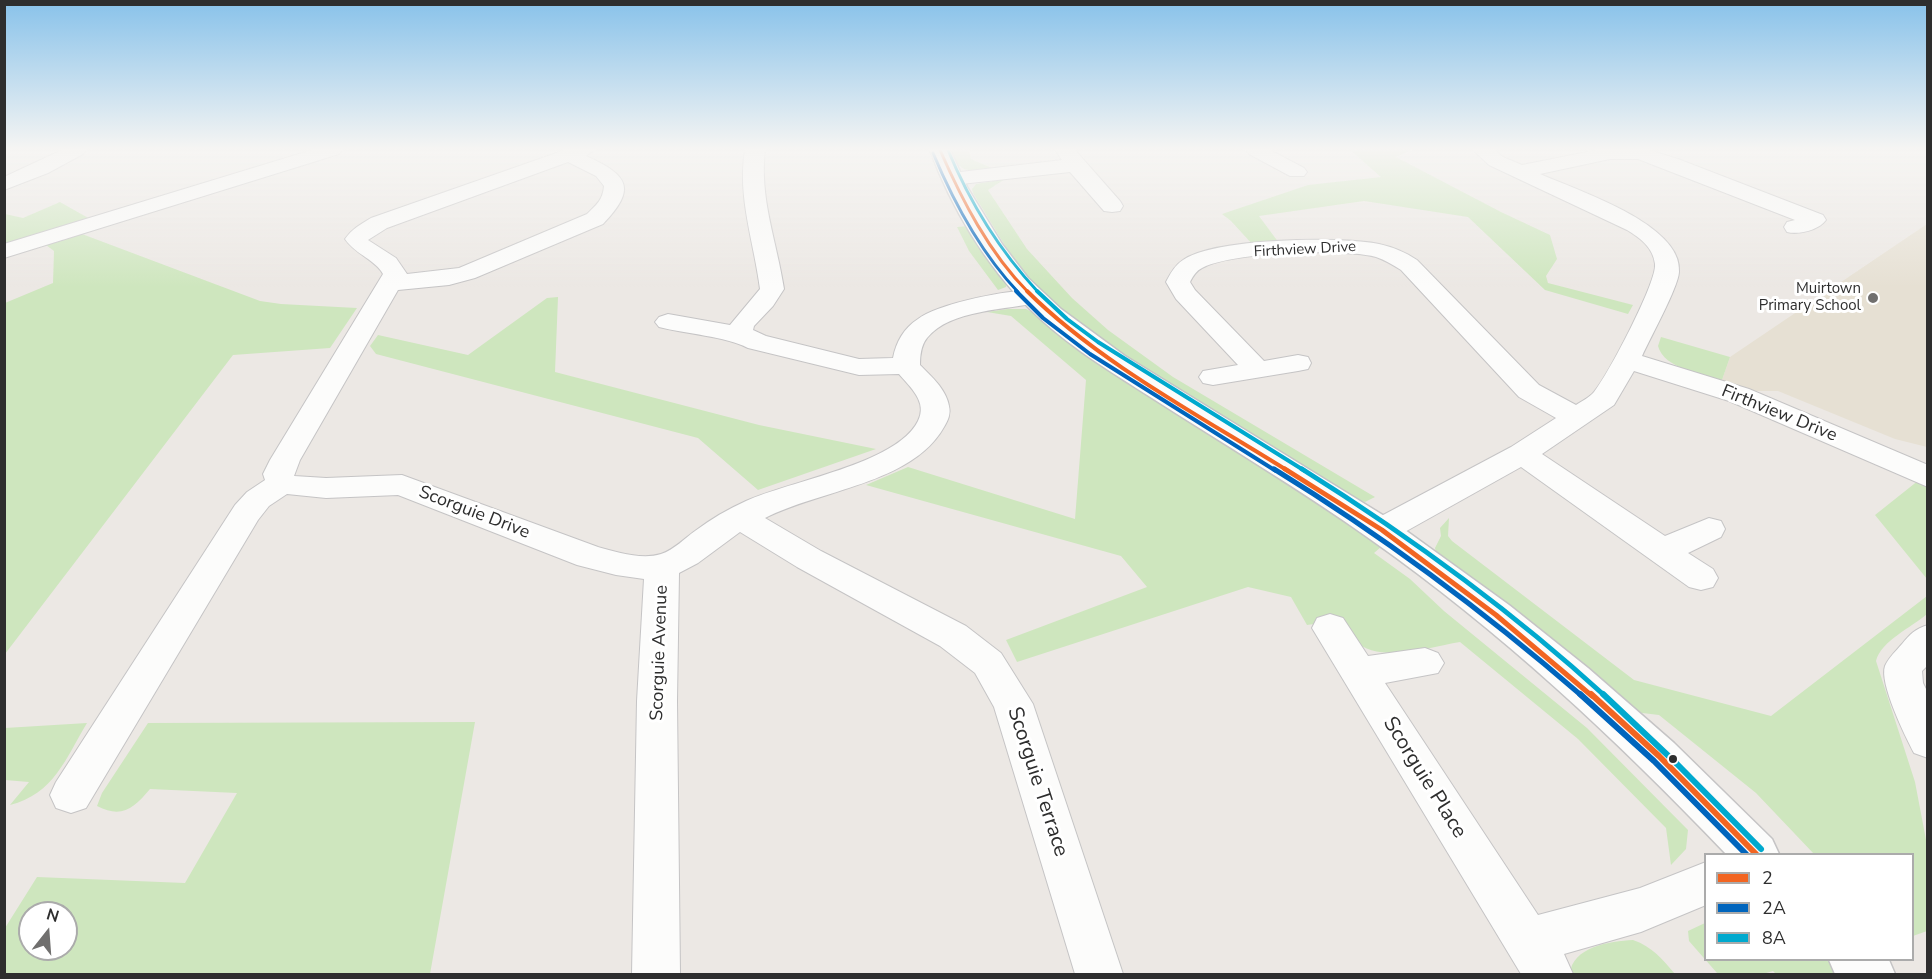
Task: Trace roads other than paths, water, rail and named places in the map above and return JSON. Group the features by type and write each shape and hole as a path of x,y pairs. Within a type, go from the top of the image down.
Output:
{"street":[{"path":"4,251 184,196"},
{"path":"71,795 246,513 258,499 282,483 278,474 285,460 392,283 395,274 388,260 360,245 356,239 364,231 379,223 456,196"},
{"path":"392,283 449,278 468,273 595,219 608,208 614,196"},
{"path":"739,333 741,325 764,302 772,289 753,196"},
{"path":"962,196 975,219 1032,297 1083,340 1151,387 1382,530 1496,615 1574,679 1659,756 1754,853"},
{"path":"1103,196 1112,206"},
{"path":"1382,530 1522,453 1579,417 1604,399 1627,360 1667,275 1668,265 1664,253 1658,243 1635,225 1570,196"},
{"path":"1753,196 1815,220 1795,227"},
{"name":"Firthview Drive","path":"1258,370 1185,294 1178,282 1184,270 1196,262 1218,257 1277,249 1364,248 1397,257 1409,266 1529,391 1551,405 1579,417"},
{"path":"668,322 712,331 739,333 758,342 859,367 906,366 907,349 918,330 936,319 959,310 1032,297"},
{"name":"Firthview Drive","path":"1627,360 1739,395 1928,477"},
{"path":"1213,376 1298,363"},
{"name":"Scorguie Avenue","path":"656,975 657,701 662,566 692,550 740,517 773,501 878,465 904,453 924,437 933,421 936,405 931,394 906,366"},
{"path":"1522,453 1701,578"},
{"name":"Scorguie Drive","path":"282,483 296,487 316,488 379,484 402,485 589,557 616,564 662,566"},
{"name":"Scorguie Terrace","path":"740,517 809,559 953,636 988,663 1013,704 1099,975"},
{"path":"1663,552 1709,529"},
{"name":"Scorguie Place","path":"1330,628 1538,958 1641,910 1704,884"},
{"path":"1928,639 1903,668 1904,683 1928,741"},
{"path":"1358,672 1425,663"},
{"path":"1855,961 1869,975"}],"place":[{"name":"Muirtown Primary School","path":"1873,298"}]}
